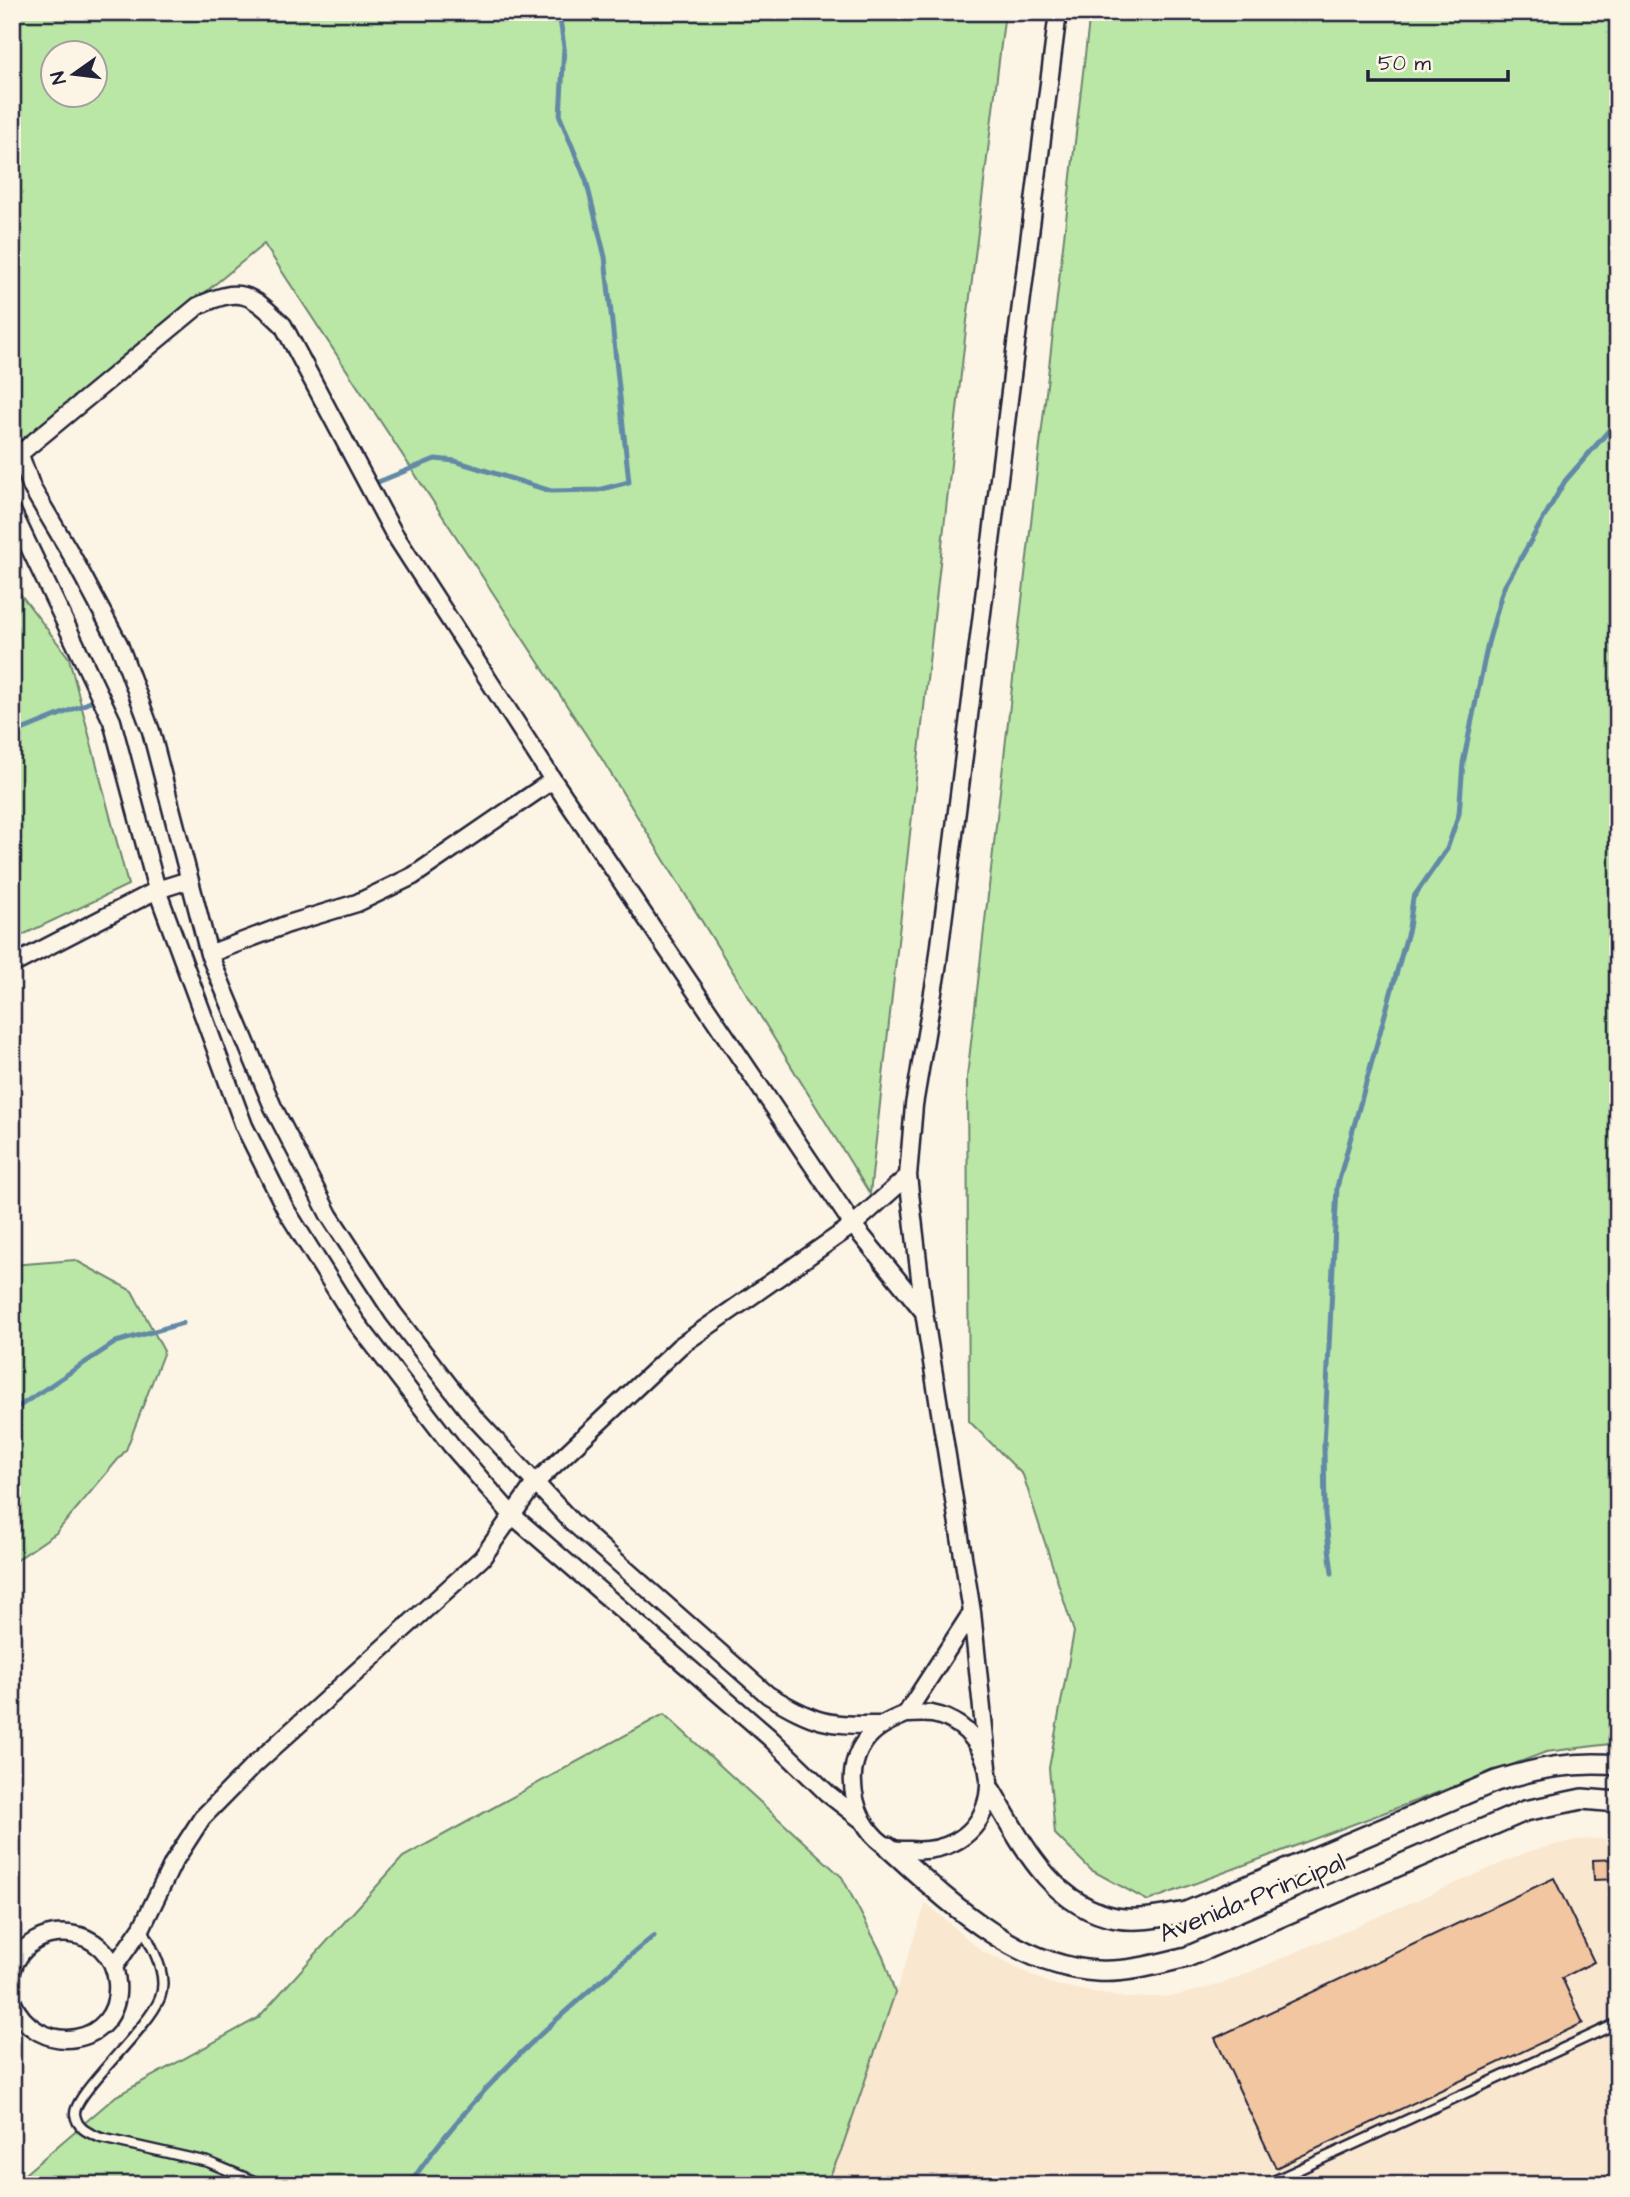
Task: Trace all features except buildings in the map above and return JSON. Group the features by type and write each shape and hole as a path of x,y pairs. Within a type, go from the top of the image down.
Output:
{"street":[{"path":"12,511 112,721 157,890 244,1126 286,1210 356,1322 451,1445 512,1515 769,1737 827,1793 863,1821 888,1847 925,1852 948,1847 968,1834 982,1816 990,1791 972,1612 924,1312 908,1176 914,1105 938,956 1058,12"},
{"path":"881,1725 828,1725 804,1716 768,1695 571,1521 471,1414 401,1323 329,1215 273,1107 209,954 151,731 118,644 15,454 198,306 227,293 258,301 283,325 393,532 553,780 853,1225 924,1312"},
{"path":"209,954 288,924 357,903 402,881 553,780"},
{"path":"12,965 157,890 189,880"},
{"path":"114,1966 142,1927 173,1863 202,1818 254,1765 482,1558 535,1483 680,1346 853,1225 908,1176"},
{"path":"906,1714 972,1612"},
{"path":"863,1821 853,1796 853,1769 863,1744 881,1725 906,1714 932,1714 958,1724 977,1742 988,1767"},
{"name":"Avenida Principal","path":"990,1791 1026,1851 1049,1882 1082,1906 1116,1918 1154,1918 1186,1912 1496,1781 1543,1766 1596,1763 1618,1765"},
{"name":"Avenida Principal","path":"888,1847 937,1891 998,1937 1040,1958 1097,1971 1145,1967 1187,1957 1525,1811 1582,1799 1618,1802"},
{"path":"12,1971 25,1948 40,1937 57,1932 75,1933 91,1939 105,1951 114,1966 118,1984 116,2002 107,2018 95,2031 79,2038 62,2040 44,2037 29,2028 12,2001"}],"lane":[{"path":"142,1927 162,1970 160,1997 139,2033 81,2098 75,2111 77,2122 85,2132 101,2138 208,2162 263,2185"},
{"path":"1265,2185 1618,2023"}],"shaded area":[{"path":"1618,1838 1618,2185 826,2185 841,2151 926,1903 983,1952 1051,1984 1125,1998 1174,1996 1222,1984 1530,1851 1576,1840"}],"green space":[{"path":"12,12 1005,12 966,329 870,1194 600,756 264,244 12,451"},
{"path":"1090,12 1618,12 1618,1743 1546,1752 1148,1901 1091,1870 1055,1834 1049,1768 1074,1632 1023,1475 969,1421 967,1077"},
{"path":"12,583 69,658 128,885 12,940"},
{"path":"75,1260 132,1291 164,1351 126,1450 56,1533 12,1563 12,1265"},
{"path":"664,1714 842,1877 883,1956 895,1993 841,2151 826,2185 12,2185 116,2096 258,2018 403,1857"}],"waterway":[{"path":"373,484 435,459 455,461 551,491 598,490 629,482 605,257 586,180 560,117 564,47 559,12"},
{"path":"1332,1573 1325,1515 1324,1446 1337,1187 1409,928 1413,898 1447,849 1459,814 1463,763 1488,643 1503,589 1565,481 1618,420"},
{"path":"12,734 93,701 95,695"},
{"path":"12,1411 116,1342 183,1323"},
{"path":"409,2185 462,2115 522,2052 654,1936"}]}
